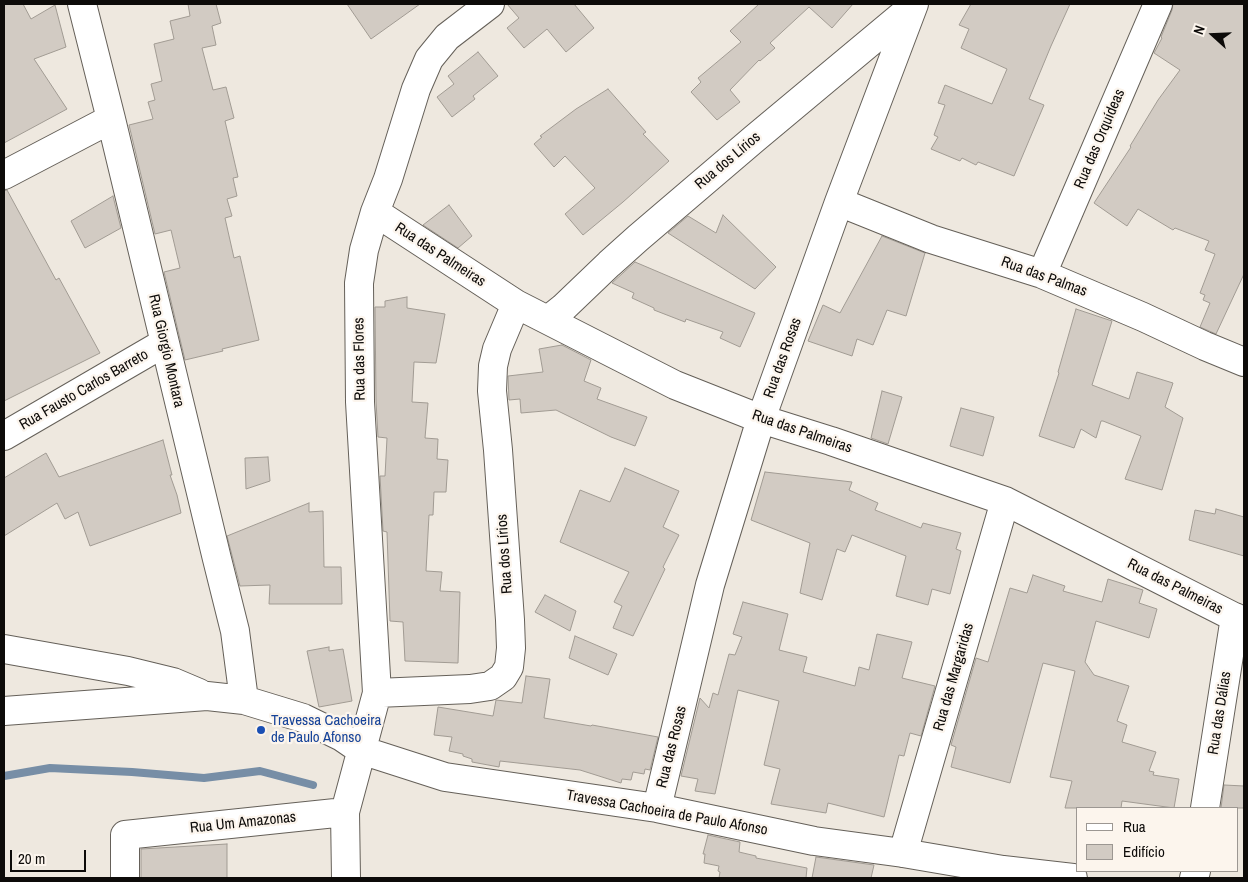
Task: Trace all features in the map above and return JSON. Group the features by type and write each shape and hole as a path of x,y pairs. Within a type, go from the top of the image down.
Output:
{"street":[{"name":"Rua Giorgio Montara","path":"82,4 235,631 244,700"},
{"name":"Rua das Flores","path":"346,878 345,812 377,692 360,402 359,283 364,250 416,89 429,59 447,37 490,4"},
{"name":"Rua das Orquídeas","path":"1042,274 1158,4"},
{"name":"Rua das Rosas","path":"657,808 710,585 761,419 839,202 913,5"},
{"name":"Rua dos Lírios","path":"548,320 631,244 913,5"},
{"path":"4,175 111,119"},
{"name":"Rua das Palmas","path":"839,202 931,239 1042,274 1244,362"},
{"name":"Rua das Palmeiras","path":"375,212 516,304 675,385 761,419 1005,501 1239,620"},
{"name":"Rua dos Lírios","path":"377,692 470,689 490,686 503,677 509,667 512,648 492,391 493,366 497,349 516,304"},
{"name":"Rua Fausto Carlos Barreto","path":"4,436 164,343"},
{"name":"Rua das Margaridas","path":"903,853 1005,501"},
{"name":"Rua das Dálias","path":"1205,807 1239,620"},
{"path":"4,649 128,671 173,682 207,696"},
{"name":"Travessa Cachoeira de Paulo Afonso","path":"4,711 207,696 244,700 303,718 342,737 361,750 445,777 657,808 814,841 903,853 1003,870 1073,878"},
{"name":"Rua Um Amazonas","path":"125,878 124,835 345,812"}],"building":[{"path":"4,4 23,4 31,19 55,5 66,47 34,59 67,109 4,143"},
{"path":"188,4 216,4 221,23 212,26 216,45 202,48 213,90 226,87 234,118 225,121 238,177 233,178 237,196 227,199 232,216 225,218 234,258 240,256 259,340 185,360 164,272 180,268 171,230 155,234 129,125 153,119 148,102 155,100 151,84 162,81 154,44 174,39 170,21 190,16"},
{"path":"347,4 420,4 371,39"},
{"path":"507,4 574,4 594,28 566,52 547,29 524,48 507,28 519,18"},
{"path":"759,4 853,4 832,28 809,7 770,43 775,48 759,60 730,90 740,102 717,120 691,92 701,82 698,78 741,42 730,31"},
{"path":"971,4 1070,4 1029,99 1044,105 1014,176 978,162 976,165 962,158 960,161 931,149 938,137 934,135 945,105 938,103 945,85 992,104 1007,69 961,48 969,29 959,25"},
{"path":"1173,4 1244,4 1244,274 1216,334 1200,327 1210,303 1203,300 1205,295 1200,293 1215,254 1205,250 1209,241 1175,228 1173,230 1138,209 1127,226 1094,203 1131,147 1158,100 1180,70 1154,53 1162,38"},
{"path":"478,52 498,76 473,96 475,99 452,117 437,97 454,84 448,76"},
{"path":"608,89 646,132 643,134 669,161 583,235 565,214 595,188 565,156 554,167 534,144 542,137 540,136 576,109"},
{"path":"7,190 56,280 59,278 100,353 4,401 4,191"},
{"path":"113,196 121,228 85,248 71,221"},
{"path":"449,205 472,236 458,248 423,225"},
{"path":"723,215 776,267 755,289 668,233 688,216 716,233"},
{"path":"882,236 925,253 906,316 887,310 873,345 857,339 852,356 808,341 823,305 840,313"},
{"path":"635,262 755,313 740,347 720,338 723,332 686,319 685,322 654,310 654,308 632,298 634,293 612,283"},
{"path":"407,297 407,308 445,314 436,363 414,362 412,402 428,403 425,438 438,439 437,459 448,460 446,492 434,492 433,515 429,515 426,571 442,572 440,591 460,592 458,663 405,661 403,622 390,621 387,532 383,531 380,476 385,476 387,438 378,437 375,307 385,307 385,301"},
{"path":"1076,309 1112,321 1092,385 1129,399 1137,372 1173,383 1165,407 1183,418 1162,490 1125,479 1141,436 1101,421 1096,438 1081,429 1074,448 1039,436 1059,373"},
{"path":"562,345 591,360 584,381 601,388 597,399 647,417 635,446 611,437 556,410 521,413 520,399 509,400 508,376 543,372 539,349"},
{"path":"882,391 902,397 888,444 871,438"},
{"path":"961,408 994,417 983,456 950,446"},
{"path":"163,440 172,475 170,475 181,513 90,546 78,512 65,519 57,503 4,536 4,478 46,453 59,477"},
{"path":"268,457 270,481 246,489 245,458"},
{"path":"625,468 679,491 663,527 679,535 633,636 613,628 622,606 614,602 629,572 560,542 580,490 610,502"},
{"path":"765,472 852,482 849,490 878,503 875,510 921,528 923,523 961,533 956,549 961,551 950,594 932,589 928,605 896,596 906,556 852,535 845,552 837,549 822,600 800,593 810,543 751,520"},
{"path":"309,503 309,512 323,511 324,567 341,567 342,604 269,604 270,585 240,586 227,536"},
{"path":"1216,509 1244,517 1244,556 1189,540 1195,510 1215,514"},
{"path":"1033,575 1065,586 1063,591 1102,602 1108,579 1143,590 1139,603 1157,609 1149,638 1096,621 1085,662 1094,675 1129,686 1117,721 1127,725 1122,742 1156,752 1149,771 1154,772 1153,775 1179,779 1174,807 1122,801 1121,807 1065,808 1072,781 1050,777 1075,671 1043,663 1010,783 951,767 956,747 951,745 976,658 988,662 1010,588 1027,593"},
{"path":"545,595 576,611 570,631 535,612"},
{"path":"743,602 788,614 779,650 807,657 803,672 855,686 859,667 869,670 877,634 912,642 902,678 935,686 921,736 910,733 904,756 899,755 884,817 828,803 826,813 771,804 780,769 764,765 779,701 738,690 715,794 695,791 698,779 681,776 700,698 709,708 713,693 718,695 729,654 735,655 742,637 733,634"},
{"path":"575,636 617,654 608,675 569,658"},
{"path":"329,647 329,651 343,649 352,701 319,707 307,651"},
{"path":"526,676 550,679 544,718 658,737 650,770 645,769 644,774 633,772 631,780 622,779 621,783 580,770 500,761 499,767 472,762 472,759 463,756 463,754 449,751 452,737 434,735 438,707 493,716 496,700 522,703"},
{"path":"1224,785 1244,786 1244,808 1221,807"},
{"path":"708,835 740,842 739,852 756,856 756,858 807,868 806,878 719,878 719,866 704,863 705,854 703,854"},
{"path":"227,844 227,878 141,878 141,849"},
{"path":"816,857 874,865 871,878 812,878"}],"waterway":[{"path":"4,776 50,768 204,778 260,771 313,785"}],"place":[{"name":"Travessa Cachoeira de Paulo Afonso","path":"261,730"}]}
